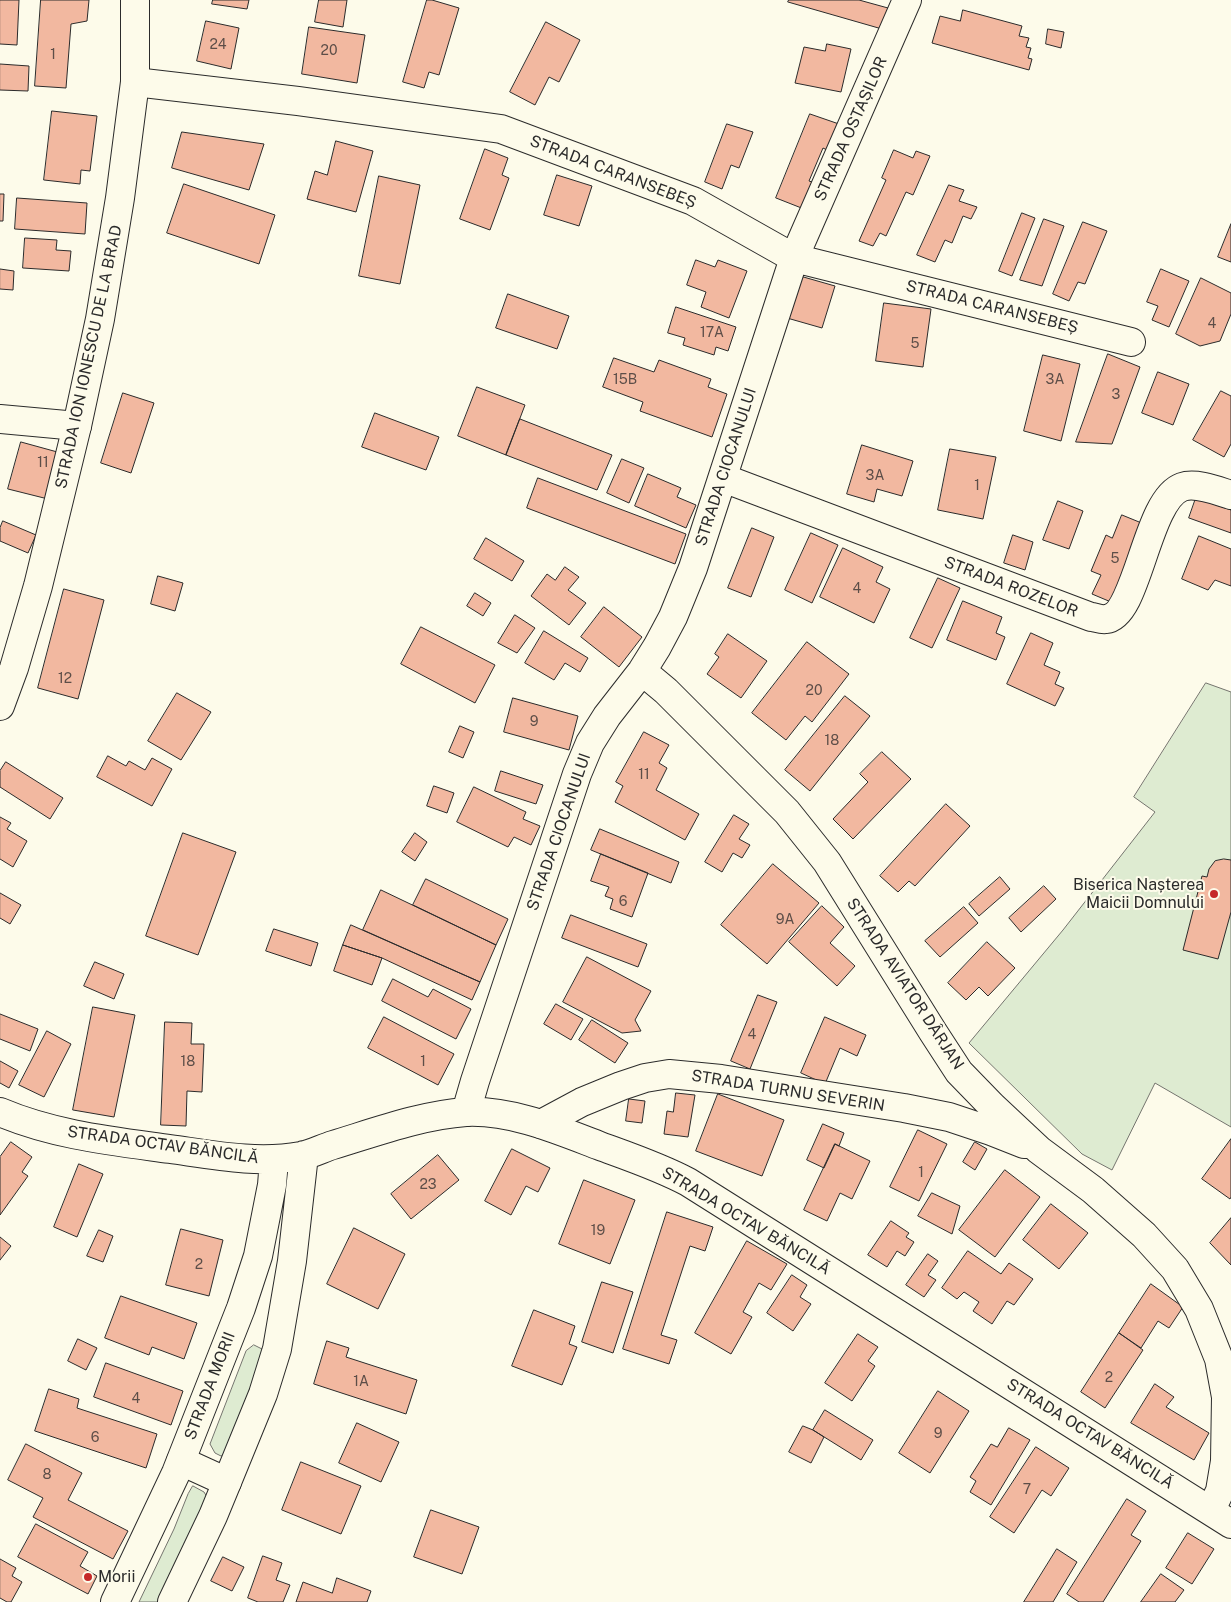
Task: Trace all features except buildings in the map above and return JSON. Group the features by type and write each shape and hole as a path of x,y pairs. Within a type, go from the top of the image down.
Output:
{"street":[{"name":"STRADA ION IONESCU DE LA BRAD","path":"0,706 14,668 38,586 77,426 100,319 119,207 135,82 135,0"},
{"name":"STRADA OSTAȘILOR","path":"794,258 907,0"},
{"name":"STRADA CARANSEBEȘ","path":"135,82 298,101 501,129 693,201 794,258 1131,342"},
{"name":"STRADA CIOCANULUI","path":"466,1112 590,743 607,716 627,692 657,647 676,609 693,568 794,258"},
{"path":"0,419 77,426"},
{"name":"STRADA ROZELOR","path":"722,478 1091,616 1107,619 1118,613 1127,597 1168,498 1182,487 1200,486 1231,495"},
{"name":"STRADA AVIATOR DÂRJAN","path":"642,671 666,691 787,812 827,862 932,1032 960,1072 992,1106 1039,1150 1092,1190 1144,1235 1175,1269 1199,1309 1219,1359 1226,1397 1225,1461 1220,1490 1221,1517"},
{"name":"STRADA TURNU SEVERIN","path":"541,1124 582,1102 621,1086 645,1078 669,1074 721,1079 950,1117 1039,1150"},
{"name":"STRADA OCTAV BĂNCILĂ","path":"0,1112 38,1126 74,1134 234,1158 274,1160 304,1156 324,1148 402,1125 466,1112 496,1113 541,1124 666,1171 688,1182 1221,1517"},
{"path":"172,1602 213,1516 264,1394 277,1349 294,1241 304,1156"},
{"name":"STRADA MORII","path":"115,1602 181,1461 241,1308 258,1256 272,1186 274,1160"},
{"path":"181,1461 227,1482"}],"green space":[{"path":"1206,683 1231,692 1231,1127 1155,1083 1112,1170 1082,1154 969,1043 1063,930 1155,812 1134,797"},
{"path":"254,1345 262,1349 264,1355 229,1453 221,1456 215,1453 210,1444 246,1351"},
{"path":"193,1486 204,1492 207,1497 162,1602 139,1602 174,1529 188,1494"}],"place":[{"name":"Biserica Nașterea Maicii Domnului","path":"1214,894"},
{"name":"Morii","path":"88,1577"}]}
